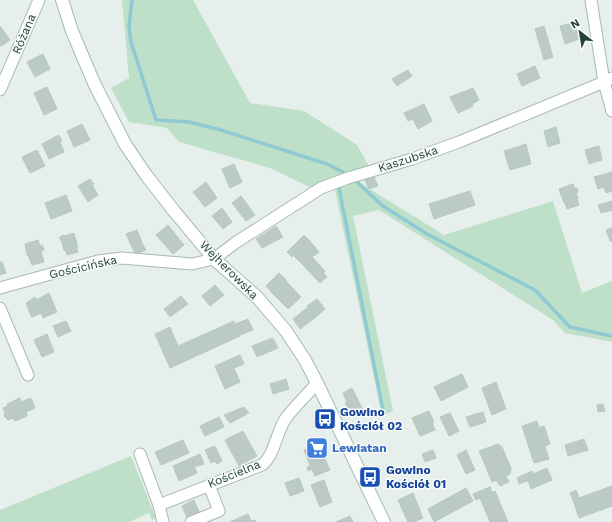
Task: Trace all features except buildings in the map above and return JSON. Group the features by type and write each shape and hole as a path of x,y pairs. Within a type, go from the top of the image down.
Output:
{"street":[{"name":"Różana","path":"0,90 39,0"},
{"name":"Wejherowska","path":"62,0 72,31 94,83 125,144 146,175 214,259 257,297 286,331 305,360 317,383 384,522"},
{"path":"591,0 608,80 612,111"},
{"name":"Kaszubska","path":"214,259 235,243 321,188 348,178 412,159 459,142 608,80"},
{"name":"Gościcińska","path":"0,288 98,261 122,258 192,264 214,259"},
{"path":"0,308 28,375"},
{"name":"Kościelna","path":"159,505 262,464 267,460 278,432 286,418 317,383"},
{"path":"140,454 159,505 163,522"},
{"path":"191,522 219,511 208,485"}],"green space":[{"path":"122,0 193,0 250,103 304,111 357,145 370,168 314,189 270,168 179,142 167,128 129,122 111,88 129,78"},
{"path":"357,181 444,235 553,201 582,293 612,281 612,342 565,333 553,320 379,210 353,216 393,411 382,416 335,190"},
{"path":"131,456 156,518 152,520 149,513 129,522 0,522 0,510"}],"waterway":[{"path":"132,0 129,26 131,42 156,120 189,122 221,130 327,164 343,172"},
{"path":"357,182 383,206 427,234 535,290 570,327 612,336"},
{"path":"339,188 383,410"}],"place":[{"name":"Gowino Kościół 02","path":"325,419"},
{"name":"Lewiatan","path":"317,448"},
{"name":"Gowino Kościół 01","path":"370,477"}]}
